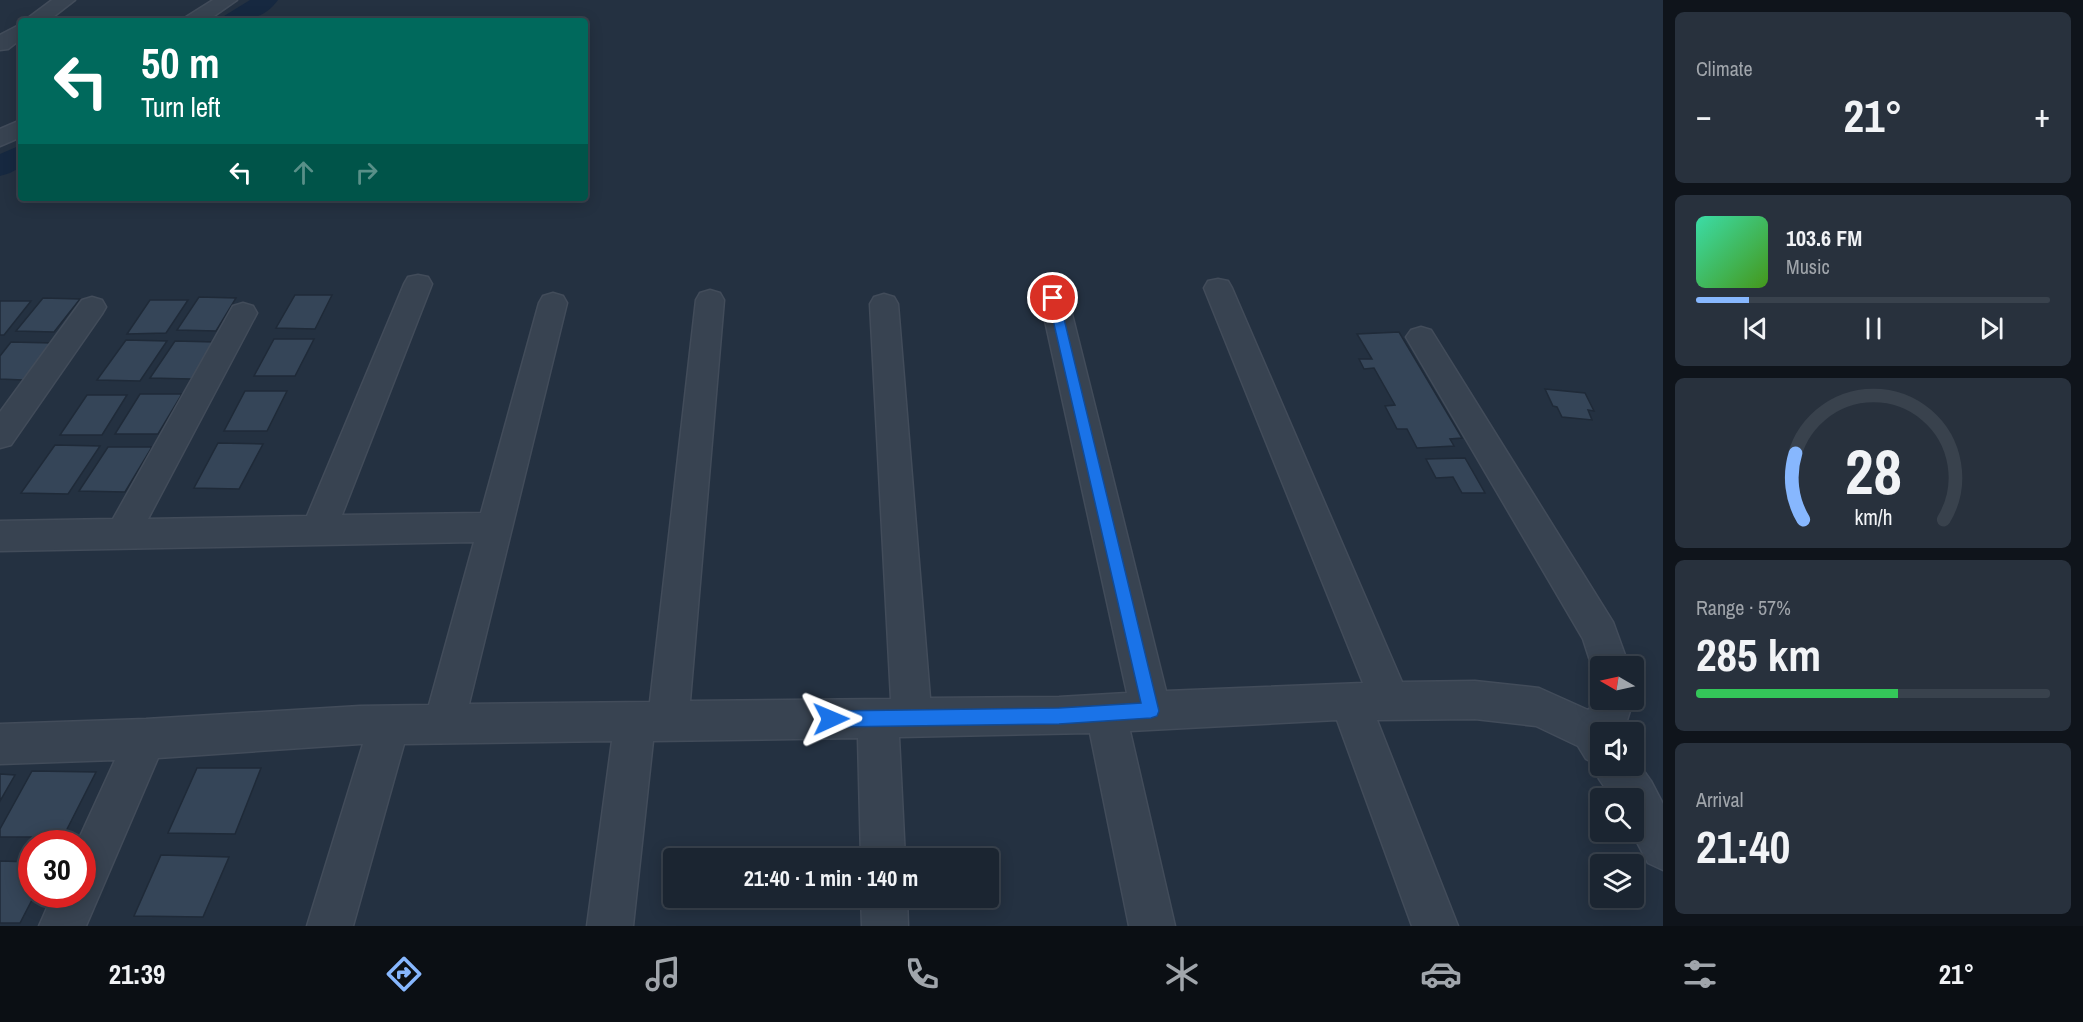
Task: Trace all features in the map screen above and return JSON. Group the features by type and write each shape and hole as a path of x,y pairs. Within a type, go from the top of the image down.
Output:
{"street":[{"path":"38,18 65,0"},
{"path":"198,18 227,0"},
{"path":"0,44 18,32"},
{"path":"0,139 18,129"},
{"path":"319,530 418,284"},
{"path":"1218,288 1370,701 1435,926"},
{"path":"1053,298 1151,711"},
{"path":"610,926 652,721 710,300"},
{"path":"444,724 553,303"},
{"path":"884,304 895,718 884,848"},
{"path":"0,436 92,307"},
{"path":"122,535 243,313"},
{"path":"1421,338 1599,634 1607,656"},
{"path":"0,536 495,527"},
{"path":"0,744 146,739 389,725 895,718 1106,713 1370,701 1475,700 1539,706 1590,739"},
{"path":"1106,713 1152,926"},
{"path":"330,926 389,725"},
{"path":"96,850 146,739"},
{"path":"1622,776 1636,796 1663,848"},
{"path":"62,926 70,908"},
{"path":"884,908 885,926"}],"building":[{"path":"295,295 332,295 315,329 276,328"},
{"path":"199,297 236,298 216,331 177,330"},
{"path":"43,298 80,299 54,332 16,331"},
{"path":"150,300 188,300 166,333 127,334"},
{"path":"0,301 31,301 4,335 0,335"},
{"path":"1399,332 1462,438 1450,439 1454,446 1417,448 1407,429 1397,429 1385,406 1395,405 1374,368 1364,369 1359,359 1372,359 1357,334"},
{"path":"274,339 314,339 295,376 254,376"},
{"path":"126,340 167,341 140,381 97,380"},
{"path":"175,341 215,342 192,379 150,378"},
{"path":"11,342 52,343 23,380 0,379 0,356"},
{"path":"1545,389 1585,393 1594,411 1588,410 1592,420 1562,417 1557,407 1553,406"},
{"path":"245,391 287,391 267,431 224,431"},
{"path":"140,394 182,394 158,434 115,434"},
{"path":"87,395 127,395 102,435 60,435"},
{"path":"218,443 263,444 239,489 194,488"},
{"path":"55,445 100,446 68,494 21,493"},
{"path":"108,447 152,447 125,492 79,491"},
{"path":"1465,458 1485,493 1462,493 1453,477 1436,478 1426,459"},
{"path":"197,768 261,768 235,834 168,833"},
{"path":"32,771 96,772 67,830 18,830 18,837 0,837 0,829"},
{"path":"0,774 15,775 0,801"},
{"path":"161,855 229,857 203,917 134,916"},
{"path":"0,861 18,862 18,908 28,908 20,923 0,923"}],"waterway":[{"path":"238,18 266,0"},
{"path":"0,167 18,156"}],"route":[{"path":"831,719 1059,716 1151,711 1053,298"}]}
